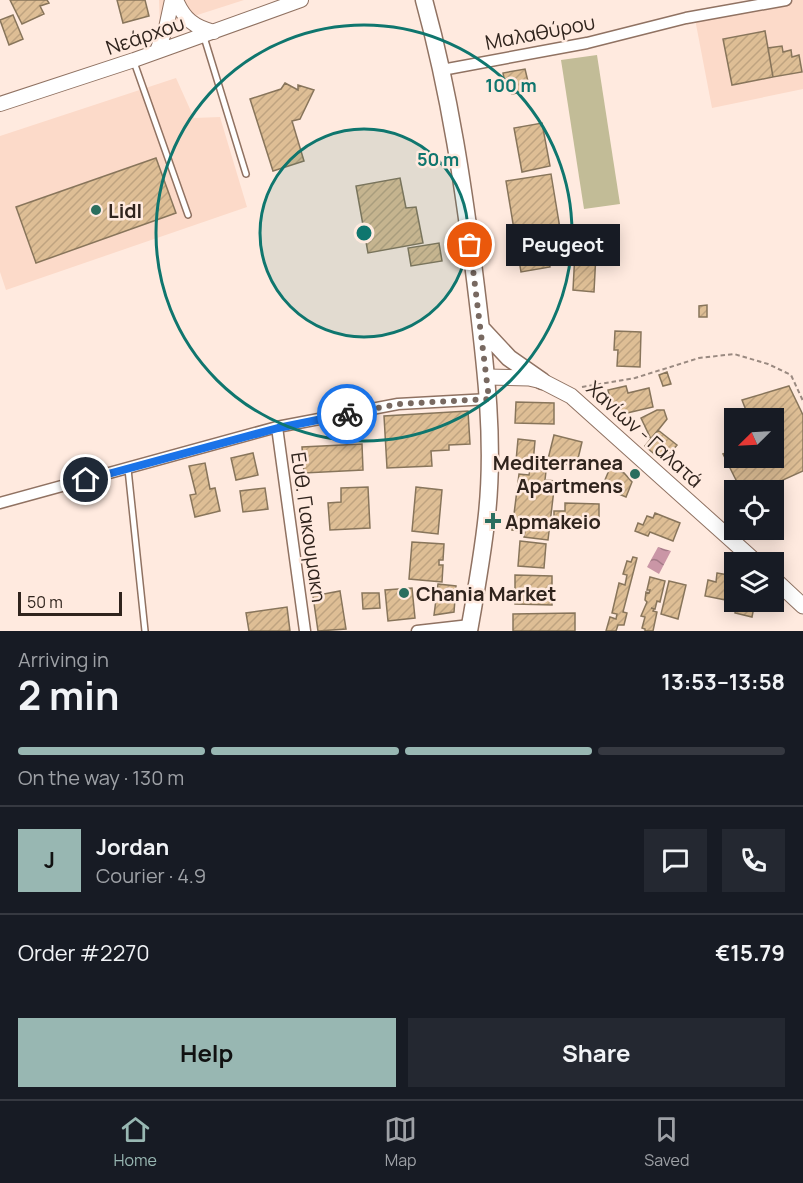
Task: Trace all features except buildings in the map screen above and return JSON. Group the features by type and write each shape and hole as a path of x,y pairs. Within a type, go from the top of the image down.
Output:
{"main road":[{"path":"424,0 454,127 489,399 487,513 469,628"},
{"path":"481,328 509,358 542,381"},
{"name":"Χανίων - Γαλατά","path":"487,377 529,378 542,381 571,396 745,552"},
{"path":"784,588 803,606"}],"street":[{"path":"174,0 187,20 209,34"},
{"path":"156,51 174,0"},
{"name":"Νεάρχου","path":"0,104 134,60 301,0"},
{"name":"Μαλαθύρου","path":"442,70 587,43 686,18 786,0"},
{"path":"0,503 278,428 398,404 489,399"},
{"name":"Ευθ. Γιακουμακη","path":"278,428 305,631"},
{"path":"417,631 469,628"}],"lane":[{"path":"209,34 246,174"},
{"path":"134,60 188,214"},
{"path":"128,468 146,631"}],"path":[{"path":"571,396 580,387 635,378 699,358 734,354 768,364 791,375 803,401"}],"shaded area":[{"path":"159,0 244,0 160,27"},
{"path":"803,0 803,89 712,108 695,19"},
{"path":"597,55 620,204 584,209 561,60"},
{"path":"176,78 194,118 220,117 247,207 6,290 0,272 0,136"}],"water":[{"path":"658,547 671,551 659,574 647,567"}],"way so far":[{"path":"347,414 398,404 489,399 470,245"}],"place":[{"name":"Lidl","path":"96,210"},
{"name":"Peugeot","path":"470,245"},
{"name":"Mediterranea Apartmens","path":"635,474"},
{"name":"Apmakeio","path":"493,521"},
{"name":"Chania Market","path":"404,593"}],"route":[{"path":"86,480 278,428 347,414"}]}
